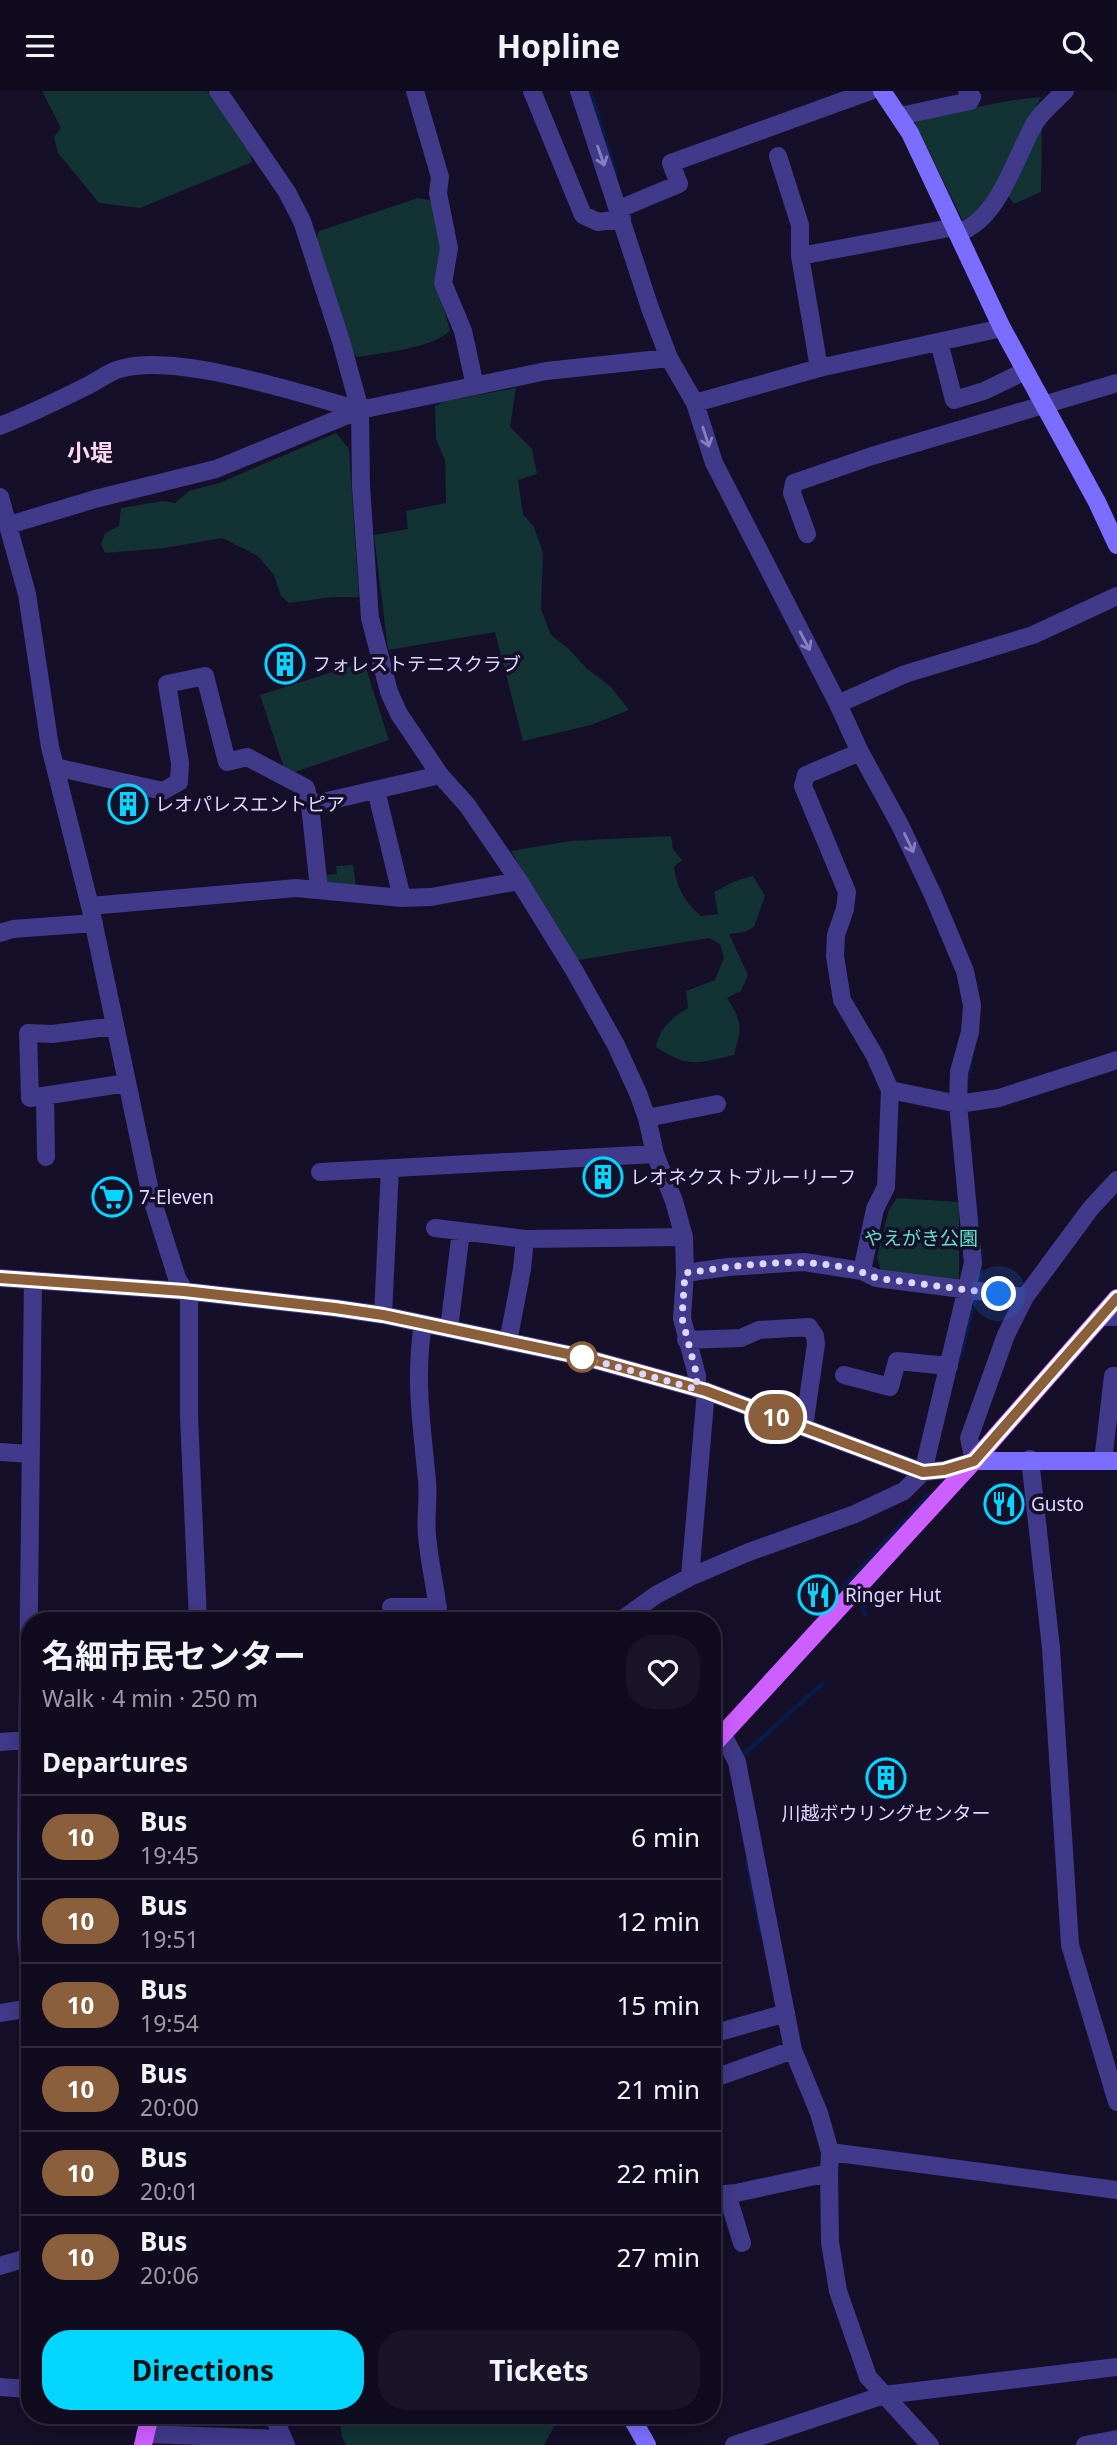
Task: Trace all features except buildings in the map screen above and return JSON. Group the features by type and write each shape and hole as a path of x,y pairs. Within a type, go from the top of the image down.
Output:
{"main road":[{"path":"721,1737 1108,1317 1117,1298"}],"street":[{"path":"218,91 281,182 302,221 341,341 360,410 361,486 370,618 389,692 399,714 440,775 467,804 519,881 616,1045 647,1118 655,1154 674,1201 684,1237 682,1318 701,1390 690,1577"},
{"path":"415,91 440,177 438,193 449,248 443,283 463,331 475,386"},
{"path":"532,91 583,215 598,222 620,214 678,184 671,163 870,91"},
{"path":"579,91 650,309 669,358 695,403 714,463 918,861 965,971 972,1005 970,1032 959,1072 958,1104 975,1291 949,1367 923,1472 904,1491 855,1514 749,1552 690,1577 656,1595 632,1612"},
{"path":"882,91 910,132 1002,328 1097,502 1117,545"},
{"path":"900,116 970,101 972,97 967,91"},
{"path":"800,256 971,228 988,210 1014,170 1049,91"},
{"path":"1036,122 1065,91"},
{"path":"778,156 800,225 800,256 819,368"},
{"path":"695,403 819,368 1002,328"},
{"path":"939,342 954,400 984,391 1025,371"},
{"path":"9,525 95,499 216,469 360,410 546,371 669,358"},
{"path":"0,426 91,384 114,370 138,365 166,365 220,374 360,410"},
{"path":"807,534 792,493 794,483 1117,383"},
{"path":"0,497 27,594 55,767 92,915 151,1196 177,1278 189,1299 190,1416 198,1612"},
{"path":"838,704 905,674 1033,635 1117,596"},
{"path":"55,767 163,791 180,782 180,763 167,684 205,676 227,762 247,757 306,788 319,889"},
{"path":"860,752 806,775 803,786 847,892 845,909 836,935 835,956 842,1000 875,1056 890,1090 886,1187 875,1209 862,1271"},
{"path":"310,805 440,775"},
{"path":"376,790 402,898"},
{"path":"0,933 92,915 296,888 402,898 431,897 519,881"},
{"path":"115,1026 52,1034 28,1033 30,1098 127,1083"},
{"path":"890,1090 958,1104 999,1098 1117,1060"},
{"path":"46,1096 46,1157"},
{"path":"647,1118 717,1104"},
{"path":"320,1172 655,1154"},
{"path":"383,1315 390,1168"},
{"path":"974,1461 969,1438 1006,1335 1025,1297 1091,1208 1117,1180"},
{"path":"435,1228 525,1239 684,1237"},
{"path":"449,1329 461,1231"},
{"path":"508,1342 525,1239"},
{"path":"685,1273 804,1262 862,1271 876,1278 1025,1297"},
{"path":"0,1278 184,1291 383,1315 587,1358 701,1390 923,1472 944,1470 974,1461 1110,1461 1113,1376 1117,1376"},
{"path":"29,1612 33,1280"},
{"path":"423,1324 419,1415 428,1484 427,1537 439,1612"},
{"path":"687,1340 741,1338 759,1330 809,1327 815,1336 816,1344 804,1427"},
{"path":"844,1375 890,1387 897,1361 949,1367"},
{"path":"0,1452 31,1454"},
{"path":"1030,1459 1051,1648 1070,1945 1117,2102"},
{"path":"391,1608 423,1612"},
{"path":"0,1742 21,1740"},
{"path":"721,1743 737,1762 793,2050 819,2113 830,2152 830,2242 834,2278 868,2377 930,2445"},
{"path":"0,2013 21,2010"},
{"path":"721,2031 786,2013"},
{"path":"721,2076 793,2050"},
{"path":"830,2152 1117,2190"},
{"path":"721,2194 829,2173"},
{"path":"721,2198 742,2243"},
{"path":"0,2266 21,2260"},
{"path":"734,2445 884,2395 1117,2367"},
{"path":"0,2387 21,2388"},
{"path":"144,2440 284,2442 277,2424"},
{"path":"635,2424 647,2445"},
{"path":"1085,2445 1117,2439"}],"green space":[{"path":"42,91 207,91 241,133 252,162 140,208 99,203 58,153 54,137 61,128"},
{"path":"1041,97 1001,181 978,210 963,221 913,119"},
{"path":"1042,125 1041,192 1014,204 1007,194"},
{"path":"418,198 429,200 434,207 443,247 437,283 450,331 419,346 357,357 350,350 315,240 319,231"},
{"path":"516,388 510,427 532,449 537,474 518,480 523,514 534,527 543,553 541,609 551,635 611,687 629,710 591,725 523,741 495,632 388,650 374,535 408,529 406,511 446,503 445,460 436,439 435,406 446,401"},
{"path":"336,433 349,449 359,597 333,597 289,603 281,596 274,575 258,556 222,538 165,548 105,553 101,544 105,533 119,526 121,508 163,501 175,503 189,491 219,483"},
{"path":"364,662 389,740 292,773 284,768 260,695"},
{"path":"671,836 673,849 682,860 674,867 677,882 690,906 701,916 718,914 714,892 735,881 753,876 765,896 754,927 745,932 729,934 748,975 741,991 727,998 740,1025 734,1055 702,1062 677,1059 656,1047 660,1034 668,1024 688,1008 686,991 715,980 724,958 720,944 709,938 573,961 511,851 570,841"},
{"path":"353,865 356,887 327,884 326,875 337,874 336,866"},
{"name":"やえがき公園","path":"897,1198 959,1202 959,1280 882,1274 877,1257 889,1209"},
{"path":"340,2424 552,2424 554,2427 544,2445 346,2445"}],"waterway":[{"path":"590,91 615,172"},
{"path":"967,1079 971,1060"},
{"path":"979,1288 981,1251"},
{"path":"959,1360 976,1296"},
{"path":"848,1592 843,1587 928,1495"},
{"path":"855,1598 862,1604 865,1614"},
{"path":"744,1754 822,1684"},
{"path":"747,1861 761,1931"}],"bus line":[{"name":"10","path":"0,1278 184,1291 383,1315 587,1358 706,1391 923,1472 944,1470 974,1461 1117,1298"}],"place":[{"name":"フォレストテニスクラブ","path":"285,664"},
{"name":"レオパレスエントピア","path":"128,804"},
{"name":"レオネクストブルーリーフ","path":"603,1177"},
{"name":"7-Eleven","path":"112,1197"},
{"name":"Gusto","path":"1004,1504"},
{"name":"Ringer Hut","path":"818,1595"},
{"name":"川越ボウリングセンター","path":"886,1778"}],"district":[{"name":"小堤","path":"90,452"}],"route":[{"path":"582,1357 696,1389 697,1376 682,1318 685,1273 804,1262 862,1271 876,1278 999,1294"}]}
